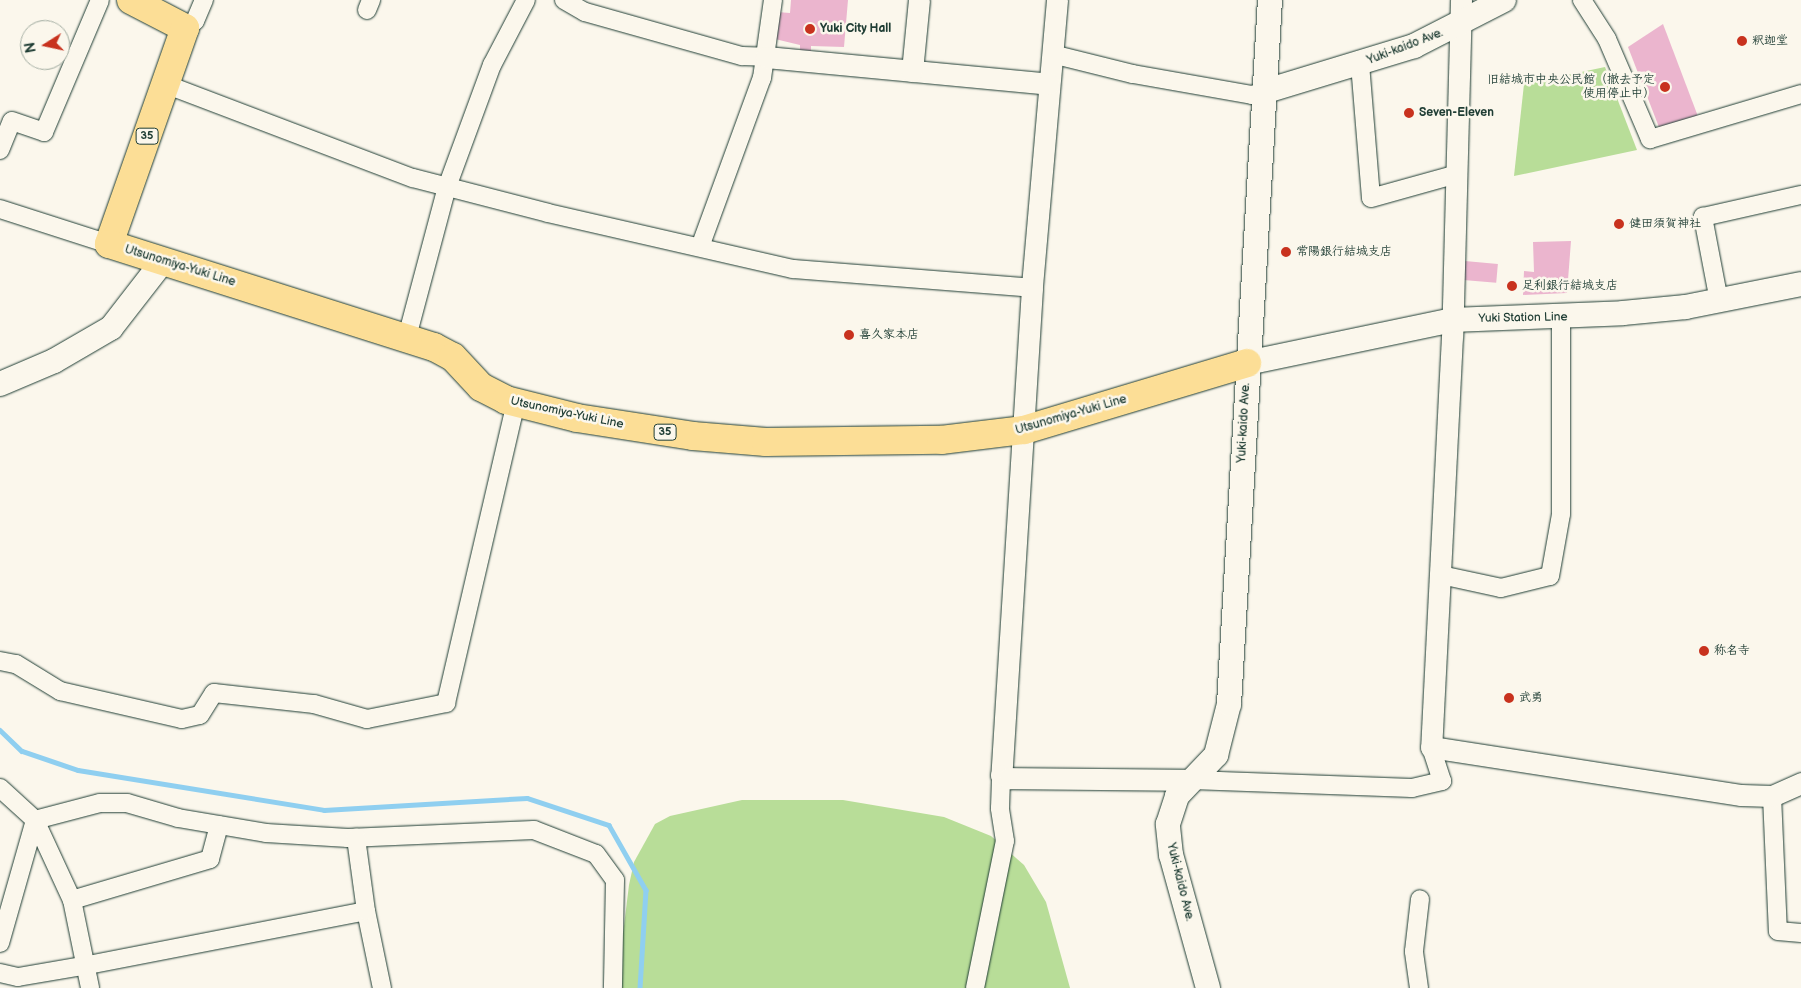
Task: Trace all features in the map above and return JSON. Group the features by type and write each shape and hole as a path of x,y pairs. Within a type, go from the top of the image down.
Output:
{"main road":[{"path":"131,0 185,28"},
{"path":"1264,92 1270,0"},
{"name":"Yuki-kaido Ave.","path":"1208,988 1171,855 1168,824 1177,796 1216,755 1230,704 1247,363 1264,92 1414,46 1460,25 1504,0"},
{"name":"Utsunomiya-Yuki Line","path":"185,28 109,244 408,338 453,356 487,391 516,403 577,418 693,436 766,442 941,440 1024,430 1247,363"},
{"path":"0,384 54,361 111,328 163,261"},
{"name":"Yuki Station Line","path":"1247,363 1452,320 1561,318 1656,310 1719,301 1801,284"}],"street":[{"path":"0,150 12,121 44,132 100,0"},
{"path":"185,28 195,21 204,0"},
{"path":"408,338 447,187 492,65 526,0"},
{"path":"564,0 584,12 742,56 1049,84"},
{"path":"700,247 762,78 773,0"},
{"path":"912,71 918,0"},
{"path":"975,988 1005,841 1000,808 1001,775 1032,288 1057,0"},
{"path":"1001,775 1009,778 1192,780 1412,788 1442,781 1431,748 1441,575 1452,320 1461,0"},
{"path":"1582,0 1607,39 1650,139 1801,94"},
{"path":"1052,54 1133,74 1252,95 1264,92"},
{"path":"1360,64 1371,198 1457,174"},
{"path":"165,84 287,133 447,187 700,247 793,268 851,276 1032,288"},
{"path":"1719,301 1703,217 1801,195"},
{"path":"0,209 109,244"},
{"path":"1441,575 1501,588 1550,576 1561,514 1561,318"},
{"path":"0,661 16,664 60,691 182,719 200,715 214,693 314,704 367,719 446,703 516,403"},
{"path":"1431,748 1741,795 1772,796 1801,783"},
{"path":"0,788 35,820 72,900 83,966 90,988"},
{"path":"1772,796 1778,931 1801,933"},
{"path":"35,820 100,803 127,803 178,818 266,833 356,838 534,830 596,854 616,880 613,988"},
{"path":"0,943 35,820"},
{"path":"72,900 210,859 219,825"},
{"path":"356,838 366,912 382,988"},
{"path":"1419,988 1414,951 1420,899"},
{"path":"0,973 18,976 83,966 366,912"}],"green space":[{"path":"1605,67 1637,150 1514,176 1524,84"},
{"path":"742,800 843,800 944,817 991,836 1024,865 1046,902 1070,988 621,988 620,958 629,885 634,862 655,824 670,816"}],"building":[{"name":"Yuki City Hall","path":"791,0 848,0 844,47 811,46 811,51 800,50 800,45 775,39 777,12 790,13"},
{"name":"旧結城市中央公民館（撤去予定 使用停止中）","path":"1663,24 1702,127 1662,135 1628,47"},
{"path":"1571,241 1567,293 1523,295 1524,271 1534,272 1533,242"},
{"path":"1465,261 1498,264 1496,283 1463,280"}],"waterway":[{"path":"0,730 22,751 78,770 324,810 527,798 609,825 646,890 640,988"}],"place":[{"name":"Yuki City Hall","path":"810,29"},
{"name":"釈迦堂","path":"1742,41"},
{"name":"旧結城市中央公民館（撤去予定 使用停止中）","path":"1665,87"},
{"name":"Seven-Eleven","path":"1409,113"},
{"name":"健田須賀神社","path":"1619,224"},
{"name":"常陽銀行結城支店","path":"1286,252"},
{"name":"足利銀行結城支店","path":"1512,286"},
{"name":"喜久家本店","path":"849,335"},
{"name":"称名寺","path":"1704,651"},
{"name":"武勇","path":"1509,698"}]}
